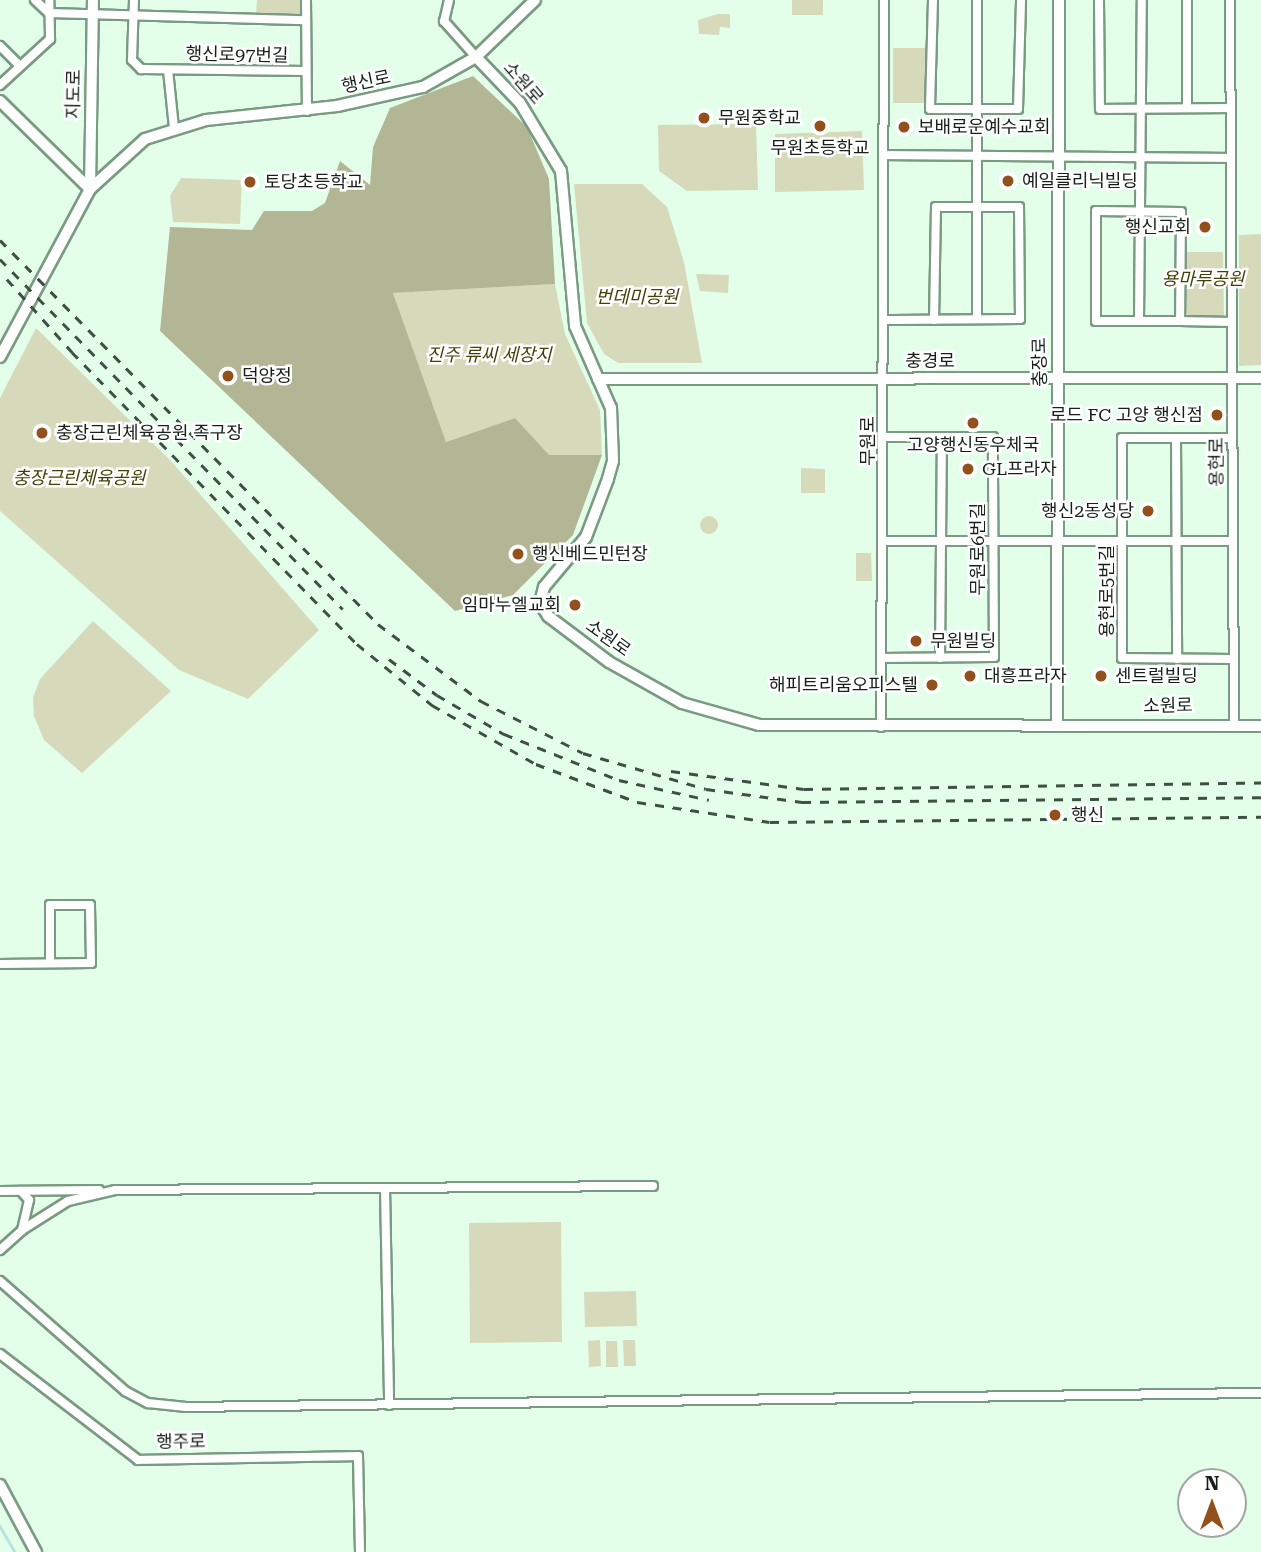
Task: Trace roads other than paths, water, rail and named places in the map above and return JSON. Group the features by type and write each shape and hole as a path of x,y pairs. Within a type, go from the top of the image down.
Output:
{"main road":[{"name":"지도로","path":"90,189 93,0"},
{"name":"행신로","path":"0,357 90,189 145,139 174,128 225,117 307,111 422,87 476,57 535,0"},
{"name":"충장로","path":"1057,725 1059,0"},
{"name":"소원로","path":"476,57 520,103 561,171 575,326 611,408 613,461 586,537 544,587 543,610 609,662 682,703 760,725 1261,726"},
{"path":"0,101 90,189"},
{"name":"충경로","path":"598,379 1261,378"},
{"path":"0,1485 36,1552"}],"street":[{"path":"35,0 49,13 93,12 306,20"},
{"path":"0,85 50,39 49,0"},
{"name":"행신로97번길","path":"134,0 132,60 141,69 306,71"},
{"name":"행신로97번길","path":"306,0 307,111"},
{"path":"449,0 444,21 476,57"},
{"name":"무원로","path":"881,727 884,0"},
{"path":"933,0 930,109 1017,109 1021,0"},
{"path":"976,0 974,207 977,319"},
{"path":"1099,0 1100,109 1230,108"},
{"path":"1139,321 1142,0"},
{"path":"1187,0 1187,108"},
{"name":"용현로","path":"1230,0 1234,724"},
{"path":"0,46 20,66"},
{"path":"168,70 174,128"},
{"path":"883,155 1231,158"},
{"path":"883,320 934,320 1020,319 1019,207 936,207 934,320"},
{"path":"1180,321 1181,212 1096,211 1096,321 1232,322"},
{"name":"무원로6번길","path":"881,658 995,657 993,437 883,437"},
{"path":"940,657 942,437"},
{"name":"용현로5번길","path":"1232,438 1122,439 1122,658 1233,659"},
{"path":"1176,439 1177,659"},
{"path":"883,541 1232,541"},
{"path":"0,964 90,962 90,905 50,905 50,962"},
{"path":"0,1191 653,1186"},
{"path":"385,1188 389,1405"},
{"path":"0,1250 22,1230 68,1201 115,1189"},
{"path":"21,1191 29,1200 22,1230"},
{"path":"0,1280 125,1391 148,1403 186,1407 1261,1393"},
{"name":"행주로","path":"0,1354 138,1460 358,1456 360,1552"}],"waterway":[{"path":"0,1526 15,1552"}],"railway":[{"path":"0,240 378,624 481,701 583,753 706,789 802,802 1261,797"},
{"path":"0,259 343,609"},
{"path":"7,279 72,352 357,644 432,705 536,764 637,802 770,822 1261,817"},
{"path":"389,659 437,695 504,734 619,780 709,800"},
{"path":"671,771 804,789 1261,783"}],"place":[{"name":"무원중학교","path":"704,118"},
{"name":"무원초등학교","path":"820,126"},
{"name":"보배로운예수교회","path":"904,127"},
{"name":"예일클리닉빌딩","path":"1008,181"},
{"name":"토당초등학교","path":"250,182"},
{"name":"행신교회","path":"1205,227"},
{"name":"덕양정","path":"228,376"},
{"name":"로드 FC 고양 행신점","path":"1217,415"},
{"name":"고양행신동우체국","path":"973,423"},
{"name":"충장근린체육공원 족구장","path":"42,433"},
{"name":"GL프라자","path":"968,469"},
{"name":"행신2동성당","path":"1148,511"},
{"name":"행신베드민턴장","path":"518,554"},
{"name":"임마누엘교회","path":"575,605"},
{"name":"무원빌딩","path":"916,641"},
{"name":"대흥프라자","path":"970,676"},
{"name":"센트럴빌딩","path":"1101,676"},
{"name":"해피트리움오피스텔","path":"932,685"},
{"name":"행신","path":"1055,815"}],"park label":[{"name":"용마루공원","path":"1203,279"},
{"name":"번데미공원","path":"637,297"},
{"name":"진주 류씨 세장지","path":"489,355"},
{"name":"충장근린체육공원","path":"79,478"}]}
